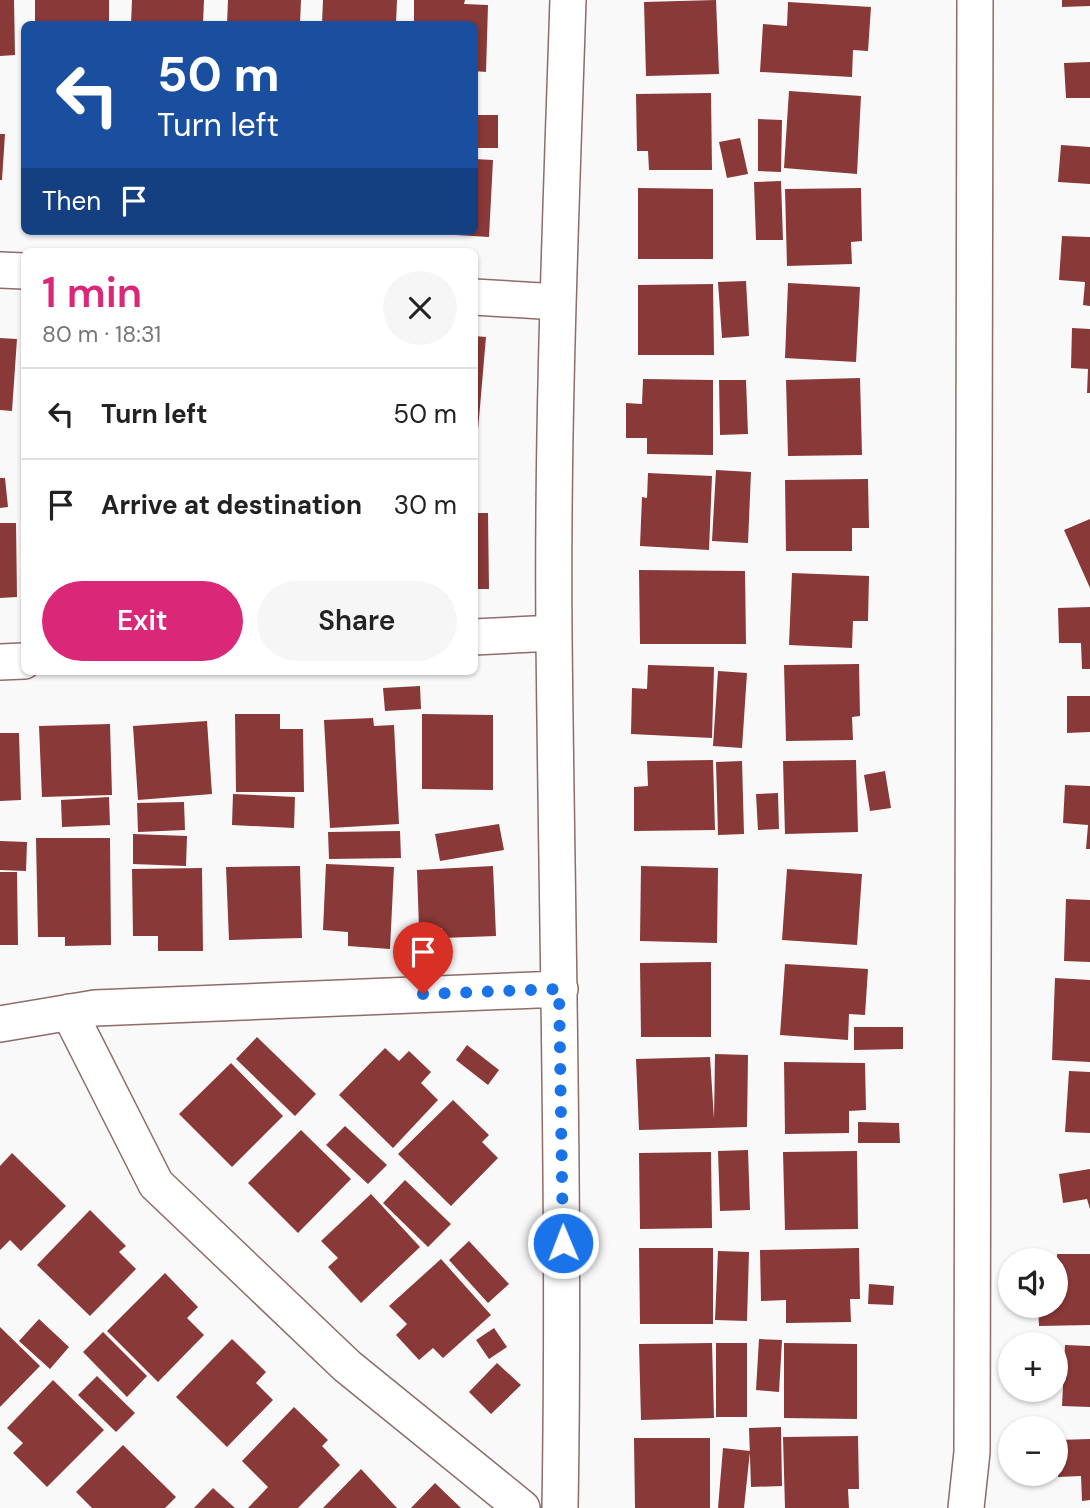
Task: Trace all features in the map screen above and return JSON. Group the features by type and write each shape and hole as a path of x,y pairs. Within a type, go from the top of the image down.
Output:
{"street":[{"path":"560,1508 564,1269 554,633 558,302 568,0"},
{"path":"966,1508 972,1451 975,0"},
{"path":"0,270 21,271"},
{"path":"478,297 558,302"},
{"path":"478,637 554,633"},
{"path":"0,663 21,661"},
{"path":"0,1024 109,1008 559,989"},
{"path":"69,1012 156,1184 347,1366 522,1508"}],"building":[{"path":"0,0 14,0 15,55 0,56"},
{"path":"35,0 109,0 109,21 35,21"},
{"path":"132,0 204,0 203,21 131,21"},
{"path":"228,0 301,0 300,21 227,21"},
{"path":"323,0 397,0 396,21 322,21"},
{"path":"414,0 465,0 464,4 488,5 486,72 478,71 478,21 414,21"},
{"path":"716,0 719,74 646,76 644,2"},
{"path":"1062,0 1090,0 1090,6 1062,7"},
{"path":"788,2 871,7 868,51 853,50 852,77 760,72 763,24 787,26"},
{"path":"1090,62 1090,98 1066,98 1064,63"},
{"path":"789,91 861,96 857,174 784,168"},
{"path":"711,93 712,170 649,170 648,151 637,151 636,94"},
{"path":"478,115 498,115 498,148 478,148"},
{"path":"758,119 782,120 781,172 758,171"},
{"path":"0,134 5,134 2,180 0,180"},
{"path":"740,138 748,174 727,178 719,142"},
{"path":"1061,145 1090,147 1090,184 1058,182"},
{"path":"478,159 493,160 489,237 456,235 478,235"},
{"path":"781,181 783,240 756,240 754,182"},
{"path":"638,188 713,189 713,259 638,259"},
{"path":"861,188 862,241 851,242 852,264 787,266 785,189"},
{"path":"1062,236 1090,237 1090,306 1083,305 1085,282 1059,280"},
{"path":"746,281 749,336 722,338 718,282"},
{"path":"788,283 860,287 856,362 785,358"},
{"path":"713,284 714,355 638,355 638,285"},
{"path":"1072,328 1090,329 1090,393 1087,393 1088,369 1071,368"},
{"path":"478,336 486,337 478,430"},
{"path":"0,338 17,339 12,411 0,410"},
{"path":"860,378 862,455 788,456 786,380"},
{"path":"643,379 713,380 713,455 647,454 647,438 626,438 626,403 642,404"},
{"path":"719,380 746,380 748,434 720,435"},
{"path":"716,470 751,472 748,543 712,541"},
{"path":"648,473 712,476 709,550 640,546 642,497 647,498"},
{"path":"0,478 5,478 8,507 0,508"},
{"path":"868,479 869,528 852,528 852,551 786,551 785,480"},
{"path":"478,513 488,513 489,589 478,589"},
{"path":"1090,519 1090,588 1064,530"},
{"path":"0,523 16,523 17,597 0,598"},
{"path":"639,570 745,571 746,644 640,644"},
{"path":"792,573 869,576 868,621 853,621 852,648 789,645"},
{"path":"1090,607 1090,669 1082,669 1081,643 1059,643 1058,608"},
{"path":"859,664 860,716 852,717 853,740 786,741 784,665"},
{"path":"648,665 714,667 712,738 631,734 632,688 647,689"},
{"path":"718,671 747,673 742,748 713,746"},
{"path":"420,686 421,709 385,711 383,688"},
{"path":"1067,696 1090,696 1090,732 1067,733"},
{"path":"235,714 280,714 280,729 303,729 304,792 236,792"},
{"path":"422,714 493,715 493,790 422,789"},
{"path":"373,718 374,726 394,725 399,824 330,828 324,720"},
{"path":"207,721 212,794 138,800 133,726"},
{"path":"110,724 112,795 42,797 39,726"},
{"path":"0,733 19,733 21,800 0,801"},
{"path":"713,760 715,830 634,831 634,787 648,786 647,761"},
{"path":"856,760 858,832 785,834 783,761"},
{"path":"742,761 744,834 718,835 716,762"},
{"path":"885,771 891,808 870,811 864,775"},
{"path":"1065,785 1090,786 1090,849 1086,849 1088,825 1063,823"},
{"path":"778,793 779,829 758,830 756,794"},
{"path":"233,794 295,797 294,828 232,825"},
{"path":"109,797 110,825 62,827 61,800"},
{"path":"184,802 185,830 138,832 137,803"},
{"path":"499,824 504,850 440,861 435,834"},
{"path":"400,831 401,858 329,859 328,832"},
{"path":"133,834 187,836 186,866 133,864"},
{"path":"36,838 110,838 111,945 65,946 65,937 38,937"},
{"path":"0,841 27,842 26,871 0,870"},
{"path":"326,864 394,867 390,949 348,946 348,932 323,930"},
{"path":"300,866 302,938 229,940 226,867"},
{"path":"493,866 496,936 442,938 442,928 419,929 417,870"},
{"path":"641,866 718,868 717,943 640,941"},
{"path":"202,868 203,951 158,951 158,936 133,936 132,869"},
{"path":"787,869 862,874 857,945 782,940"},
{"path":"0,872 17,872 18,945 0,945"},
{"path":"1066,899 1090,900 1090,962 1064,961"},
{"path":"711,962 711,1037 641,1037 640,963"},
{"path":"785,964 868,969 865,1015 849,1014 848,1040 780,1035"},
{"path":"1055,978 1090,980 1090,1062 1052,1060"},
{"path":"854,1027 903,1027 903,1049 854,1050"},
{"path":"257,1037 316,1094 295,1116 236,1059"},
{"path":"467,1045 499,1070 488,1085 456,1060"},
{"path":"385,1048 399,1061 409,1051 431,1072 421,1083 438,1100 393,1148 339,1095"},
{"path":"715,1054 748,1055 747,1127 639,1130 636,1059 710,1057 714,1119"},
{"path":"784,1062 865,1063 866,1110 849,1111 849,1133 785,1134"},
{"path":"231,1063 283,1116 232,1167 179,1114"},
{"path":"1069,1071 1090,1072 1090,1133 1065,1132"},
{"path":"453,1100 489,1135 482,1142 498,1158 451,1206 398,1154"},
{"path":"858,1122 899,1123 900,1143 858,1143"},
{"path":"345,1126 387,1165 368,1184 326,1145"},
{"path":"301,1130 351,1179 298,1233 248,1183"},
{"path":"748,1150 750,1210 720,1211 718,1151"},
{"path":"857,1151 858,1229 785,1230 783,1152"},
{"path":"711,1152 712,1228 640,1229 639,1153"},
{"path":"12,1153 66,1206 21,1251 10,1240 0,1250 0,1166"},
{"path":"1090,1169 1090,1209 1087,1199 1063,1203 1059,1174"},
{"path":"405,1180 451,1224 428,1247 383,1203"},
{"path":"371,1194 420,1247 361,1303 328,1267 338,1258 321,1241"},
{"path":"90,1210 126,1246 119,1252 136,1269 90,1316 37,1265"},
{"path":"469,1241 509,1284 488,1303 449,1260"},
{"path":"639,1248 713,1248 713,1324 640,1324"},
{"path":"859,1248 860,1299 850,1299 851,1322 786,1323 786,1300 761,1301 760,1250"},
{"path":"718,1251 749,1252 747,1321 715,1320"},
{"path":"1068,1254 1090,1254 1090,1325 1039,1326 1039,1318 1068,1318"},
{"path":"441,1259 491,1315 443,1358 433,1348 419,1360 396,1335 407,1324 389,1306"},
{"path":"165,1273 198,1307 187,1318 204,1335 158,1382 107,1331"},
{"path":"869,1284 894,1286 893,1305 868,1304"},
{"path":"39,1319 69,1347 50,1369 19,1341"},
{"path":"0,1327 40,1366 0,1407"},
{"path":"494,1328 507,1347 489,1359 476,1340"},
{"path":"103,1332 147,1376 127,1397 83,1352"},
{"path":"232,1339 266,1372 256,1383 273,1400 227,1447 176,1397"},
{"path":"759,1339 782,1340 779,1392 756,1390"},
{"path":"712,1343 714,1418 641,1420 639,1344"},
{"path":"716,1343 747,1343 747,1417 716,1417"},
{"path":"784,1343 857,1344 857,1419 784,1418"},
{"path":"1068,1345 1090,1346 1090,1407 1062,1406 1062,1402 1068,1402"},
{"path":"497,1363 521,1385 491,1414 469,1392"},
{"path":"97,1376 135,1413 116,1432 78,1395"},
{"path":"53,1380 104,1430 47,1487 13,1453 23,1443 7,1428"},
{"path":"294,1407 328,1440 322,1446 340,1465 298,1508 248,1508 268,1487 242,1461"},
{"path":"781,1427 782,1486 751,1487 749,1428"},
{"path":"858,1436 859,1489 848,1489 849,1508 785,1508 783,1437"},
{"path":"634,1438 710,1438 710,1508 635,1508"},
{"path":"1090,1439 1090,1500 1082,1501 1081,1476 1068,1477 1068,1440"},
{"path":"123,1445 176,1497 165,1508 92,1508 76,1492"},
{"path":"723,1448 750,1451 744,1508 718,1508"},
{"path":"361,1469 397,1508 323,1508"},
{"path":"435,1483 461,1508 411,1508"},
{"path":"213,1488 235,1508 194,1508"}],"route":[{"path":"423,994 559,989 563,1243"}]}
